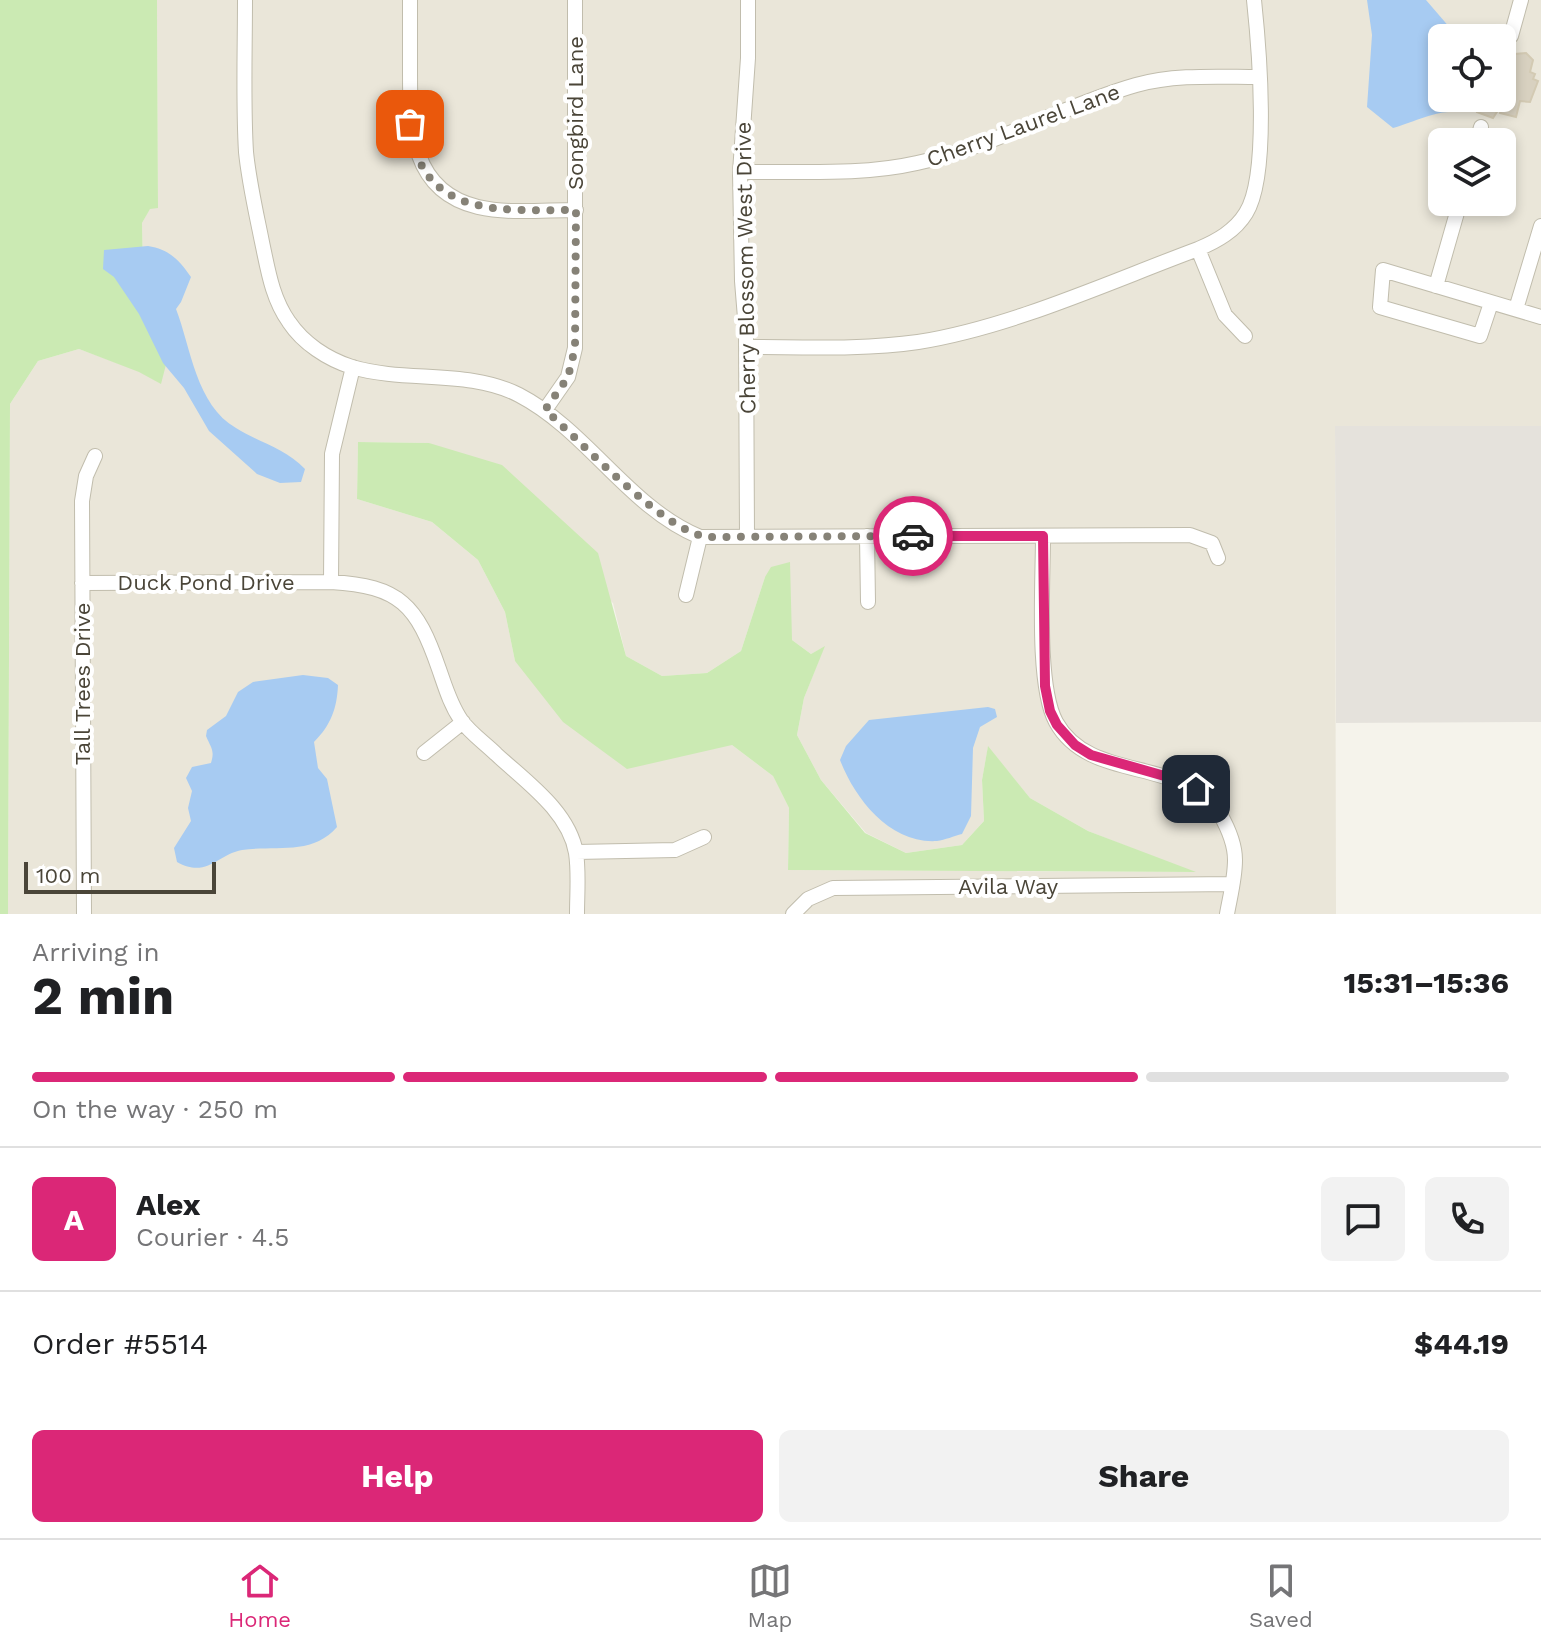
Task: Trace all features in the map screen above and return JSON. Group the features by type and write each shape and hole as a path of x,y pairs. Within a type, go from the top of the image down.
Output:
{"street":[{"path":"245,0 246,153 270,281 281,308 302,338 331,358 353,367 498,386 545,410 669,521 700,537 1196,535 1212,543 1218,558"},
{"path":"410,0 411,133 420,160 432,177 452,197 479,207 576,210"},
{"name":"Songbird Lane","path":"545,410 568,377 575,348 575,0"},
{"name":"Cherry Blossom West Drive","path":"747,537 746,347 740,172 748,58 748,0"},
{"path":"746,347 880,346 968,332 1020,316 1198,249 1234,228 1248,210 1260,165 1254,0"},
{"path":"1514,24 1521,0"},
{"name":"Cherry Laurel Lane","path":"740,172 863,170 911,164 976,145 1135,85 1191,77 1258,77"},
{"path":"1436,286 1456,216"},
{"path":"1516,309 1541,226"},
{"path":"1198,249 1225,315 1245,336"},
{"path":"1491,303 1480,336 1380,307 1383,270 1541,317"},
{"path":"331,582 332,454 353,367"},
{"name":"Tall Trees Drive","path":"84,914 82,501 86,476 95,456"},
{"path":"867,536 868,602"},
{"path":"1043,536 1045,686 1050,711 1057,725 1075,745 1091,755 1185,783 1208,799 1223,820 1233,845 1235,858 1227,914"},
{"path":"686,595 700,537"},
{"name":"Duck Pond Drive","path":"82,583 331,582 375,587 397,598 412,611 463,722 551,807 569,830 576,852"},
{"path":"424,753 463,722"},
{"path":"577,914 576,852 675,850 704,837"},
{"name":"Avila Way","path":"793,914 808,899 833,888 1232,884"}],"shaded area":[{"path":"157,0 1541,0 1541,426 1335,426 1336,914 8,914 10,404 38,361 79,349 139,371 160,383 143,268 142,223 150,208 158,208","holes":["358,442 429,443 613,603 626,656 662,676 707,673 741,651 765,577 792,640 811,654 824,647 804,698 797,735 821,780 866,833 906,853 962,845 984,821 982,780 988,747 1030,798 1088,831 1193,872 788,870 789,808 773,776 732,745 515,661 505,612 478,560 432,522 357,499"]},
{"path":"1335,426 1541,426 1541,722 1336,723"}],"green space":[{"path":"0,0 157,0 158,208 150,209 142,223 143,268 170,349 161,384 139,372 79,349 38,361 10,404 8,914 0,914"},
{"path":"358,442 429,443 502,465 598,553 626,656 662,676 707,673 741,651 765,577 771,567 790,562 792,640 811,654 825,646 804,698 797,735 821,780 865,833 906,853 962,845 984,821 982,780 988,746 1030,798 1088,831 1196,872 788,870 789,808 773,776 732,745 627,769 563,722 515,661 505,612 478,560 432,522 357,499"}],"water":[{"path":"1367,0 1426,0 1447,24 1428,24 1428,112 1448,112 1393,128 1367,107 1372,35"},
{"path":"148,246 173,256 191,277 176,309 203,391 212,405 236,428 297,462 305,469 301,482 280,483 257,474 209,431 184,388 163,363 139,314 114,277 103,269 104,250"},
{"path":"303,675 328,678 338,685 332,716 314,742 318,768 327,779 337,827 327,836 305,846 242,850 196,868 177,862 174,848 191,821 188,808 192,791 186,778 192,767 211,763 212,759 207,730 226,716 238,692 253,682"},
{"path":"988,707 995,709 997,717 980,727 973,748 971,816 962,834 937,841 920,840 890,827 865,804 840,760 846,746 869,720"}],"building":[{"path":"1526,53 1533,60 1530,72 1535,74 1533,79 1538,81 1530,102 1520,101 1516,117 1500,113 1516,112 1516,54"},
{"path":"1477,112 1497,112 1493,118"}],"way so far":[{"path":"410,124 413,144 427,171 445,192 460,201 490,209 576,210 575,348 568,377 545,410 655,510 700,537 913,536"}],"route":[{"path":"913,536 1043,536 1045,686 1050,711 1057,725 1075,745 1091,755 1175,779 1196,789"}]}
